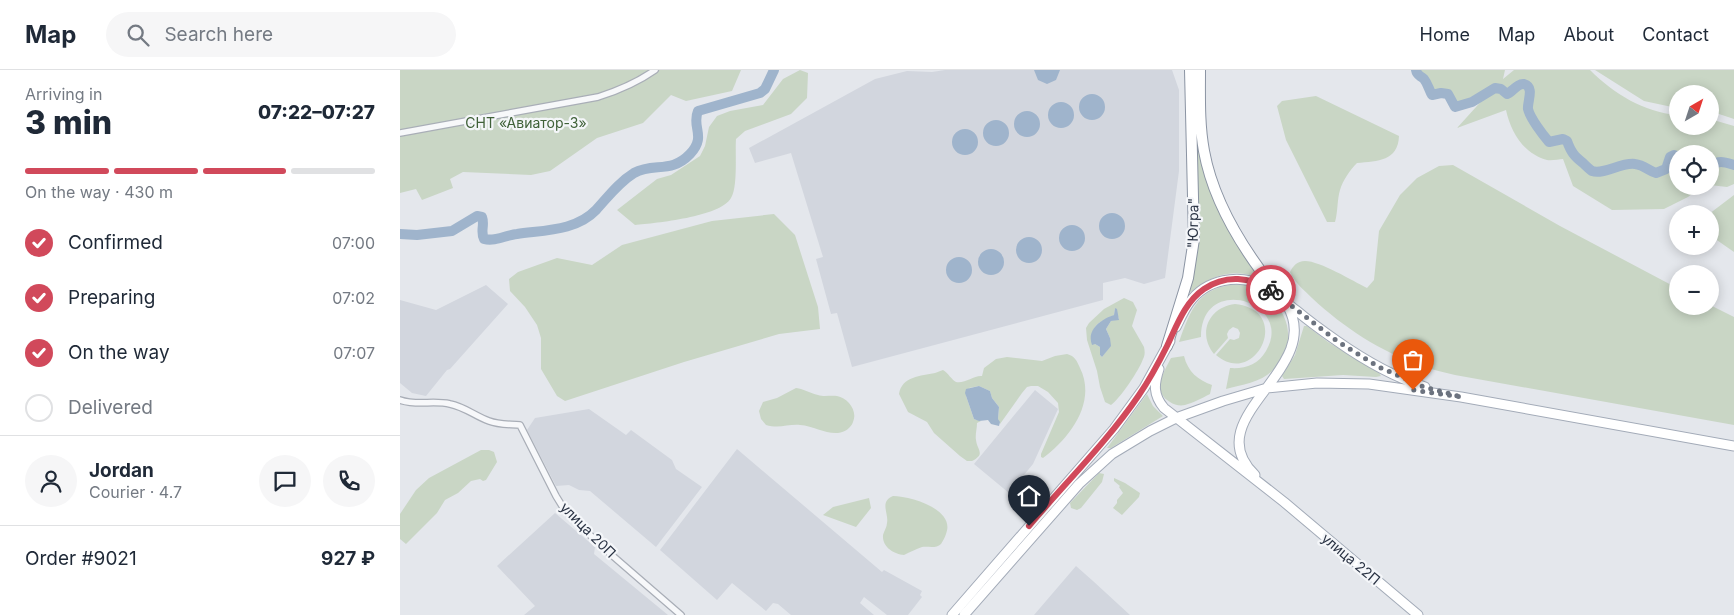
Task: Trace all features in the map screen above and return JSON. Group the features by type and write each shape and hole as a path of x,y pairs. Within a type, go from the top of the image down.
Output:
{"highway":[{"name":"\"Югра\"","path":"1167,346 1188,278 1194,239 1190,70"},
{"name":"\"Югра\"","path":"1200,70 1202,136 1212,183 1243,246 1282,298"}],"main road":[{"path":"952,615 1114,428 1144,388 1189,303 1197,294 1223,280 1238,279 1258,283 1282,298 1337,341 1379,367 1424,387 1462,397"},
{"path":"1267,388 1284,362 1293,340 1294,325 1292,317 1282,298"},
{"path":"1167,346 1154,388 1159,403 1176,418"},
{"path":"964,615 1096,468 1129,443 1176,418 1267,388 1344,382 1369,384 1462,397 1734,446"},
{"name":"улица 22П","path":"1267,388 1242,425 1239,448 1244,462 1284,502"},
{"name":"улица 22П","path":"1176,418 1284,502 1418,615"}],"street":[{"path":"400,133 598,97 618,90 655,70"},
{"name":"улица 20П","path":"400,400 418,404 447,403 457,405 488,421 520,425 564,509 599,544 682,615"}],"shaded area":[{"path":"945,70 1172,70 1179,90 1179,171 1165,278 1144,284 1125,278 1103,283 1103,300 852,367 837,313 831,314 816,259 823,257 791,153 755,163 749,148 875,79 907,71 932,72"},
{"path":"486,285 508,304 450,369 447,370 426,396 412,393 400,383 400,300 436,310"},
{"path":"1035,390 1058,409 1033,464 1009,493 974,464"},
{"path":"589,409 626,435 631,430 672,460 676,469 702,487 656,547 590,491 579,490 569,485 556,486 527,430 535,418"},
{"path":"737,449 882,572 884,570 922,591 920,595 922,597 908,615 887,615 864,597 860,603 874,615 791,615 778,604 773,603 766,611 732,583 717,600 660,550"},
{"path":"555,513 595,547 594,554 668,615 524,615 535,606 497,566"},
{"path":"1076,566 1093,581 1130,615 1034,615"}],"green space":[{"name":"СНТ «Авиатор-3»","path":"400,70 741,70 732,91 686,101 671,95 643,123 597,138 550,171 531,175 463,172 450,179 453,188 422,200 416,189 400,193"},
{"path":"800,70 808,73 807,98 791,114 745,131 736,139 735,186 731,198 725,205 687,218 635,225 617,210 657,179 671,175 700,156 705,146 709,127 717,116 730,111 763,105 783,79"},
{"path":"1420,70 1505,70 1503,79 1514,70 1590,70 1619,94 1641,106 1669,114 1669,135 1719,135 1719,122 1734,126 1734,184 1727,187 1719,186 1719,145 1669,145 1669,195 1691,195 1664,209 1612,210 1573,186 1563,159 1547,160 1525,148 1511,127 1506,110 1457,128 1495,86 1457,104 1448,92 1434,91 1428,79"},
{"path":"1595,70 1734,70 1734,119 1719,114 1719,85 1669,85 1669,106 1644,101"},
{"path":"1316,96 1399,136 1398,144 1391,155 1379,160 1357,163 1349,172 1340,190 1335,222 1327,222 1286,140 1277,106 1282,101"},
{"path":"1194,118 1200,153 1263,280 1250,275 1236,273 1222,275 1209,280 1189,293 1194,273 1198,229"},
{"path":"1453,165 1560,226 1669,284 1669,315 1719,315 1719,310 1734,317 1734,425 1455,375 1426,367 1392,354 1363,338 1324,309 1294,280 1290,272 1291,270 1298,263 1305,261 1319,264 1367,288 1374,280 1379,231 1400,195 1417,178 1439,166"},
{"path":"1734,195 1734,252 1719,242 1719,206"},
{"path":"774,214 795,235 818,307 820,329 779,334 684,362 565,401 557,396 541,369 541,338 537,325 525,307 510,291 509,279 518,272 557,258 592,265 622,245 712,221"},
{"path":"1240,284 1255,289 1267,296 1278,306 1288,331 1287,344 1282,358 1267,375 1250,383 1226,389 1230,368 1241,368 1251,365 1259,360 1266,351 1272,334 1268,319 1258,308 1244,301 1229,300 1215,305 1205,317 1201,337 1179,342 1193,309 1206,294 1215,289"},
{"path":"1124,298 1133,302 1137,310 1132,326 1145,350 1144,358 1134,377 1111,405 1105,402 1100,387 1087,340 1086,328 1104,309","holes":["1115,308 1119,319 1111,321 1106,329 1110,338 1110,346 1102,357 1100,355 1100,347 1091,338 1095,328 1099,323 1114,315"]},
{"path":"1235,304 1253,309 1262,319 1265,332 1262,344 1255,355 1244,362 1230,363 1216,355 1230,339 1239,338 1240,333 1238,329 1233,327 1229,330 1228,338 1214,354 1206,338 1206,330 1208,322 1218,310"},
{"path":"1304,326 1307,326 1328,342 1381,376 1343,375 1284,379 1282,376 1295,355"},
{"path":"1067,354 1074,357 1077,361 1084,381 1085,394 1083,406 1071,430 1043,458 1041,454 1059,412 1058,403 1048,392 1038,386 1027,387 1000,424 998,419 999,407 992,398 990,391 979,386 969,388 966,396 974,419 981,421 977,423 976,436 980,454 972,461 967,461 960,456 934,433 927,422 908,412 899,394 901,388 908,380 943,370 954,381 959,382 982,376 984,368 996,359 1007,357 1042,361"},
{"path":"1184,356 1188,367 1194,375 1212,385 1210,394 1185,405 1175,405 1164,398 1160,387 1161,381 1171,358"},
{"path":"796,388 820,396 837,396 845,399 853,409 854,418 851,426 843,432 833,433 800,425 775,427 766,425 761,419 759,411 763,402 777,398"},
{"path":"1147,394 1153,406 1163,416 1111,448 1107,448"},
{"path":"481,450 494,452 497,462 486,480 471,481 458,493 445,500 437,513 406,544 400,539 400,514 416,490 429,478"},
{"path":"1099,473 1104,474 1102,482 1081,508 1077,510 1071,508 1070,503"},
{"path":"1114,478 1140,493 1139,497 1122,515 1113,508 1123,493 1120,486 1114,481"},
{"path":"893,496 920,501 938,511 947,525 946,534 939,546 922,547 904,555 896,553 884,543 883,535 887,526 885,505 886,501"},
{"path":"869,498 871,508 856,527 823,515 833,507"}],"water":[{"path":"1034,70 1060,70 1056,80 1047,84 1038,80"},
{"path":"1092,94 1101,98 1105,107 1101,116 1092,120 1083,116 1079,107 1083,98"},
{"path":"1061,102 1070,106 1074,115 1070,124 1061,128 1052,124 1048,115 1052,106"},
{"path":"1027,111 1036,115 1040,124 1036,133 1027,137 1018,133 1014,124 1018,115"},
{"path":"996,120 1005,124 1009,133 1005,142 996,146 987,142 983,133 987,124"},
{"path":"965,129 974,133 978,142 974,151 965,155 956,151 952,142 956,133"},
{"path":"1112,213 1121,217 1125,226 1121,235 1112,239 1103,235 1099,226 1103,217"},
{"path":"1072,225 1081,229 1085,238 1081,247 1072,251 1063,247 1059,238 1063,229"},
{"path":"1029,237 1038,241 1042,250 1038,259 1029,263 1020,259 1016,250 1020,241"},
{"path":"991,249 1000,253 1004,262 1000,271 991,275 982,271 978,262 982,253"},
{"path":"959,257 968,261 972,270 968,279 959,283 950,279 946,270 950,261"},
{"path":"1115,308 1117,309 1119,320 1111,321 1106,329 1111,346 1102,357 1100,355 1100,347 1095,344 1092,345 1091,334 1096,325 1114,315"},
{"path":"979,386 990,391 992,398 999,407 999,426 991,424 988,420 979,421 974,419 965,393 966,389"}],"waterway":[{"path":"400,234 417,235 452,231 477,216 482,217 483,236 484,239 488,240 549,230 579,222 596,210 618,186 634,173 649,168 669,166 683,160 695,148 697,142 696,117 698,111 760,93 765,89 774,70"},
{"path":"1416,70 1425,81 1432,95 1448,94 1455,107 1472,102 1495,88 1501,89 1507,94 1524,84 1530,91 1529,113 1543,135 1549,142 1563,139 1567,141 1575,156 1592,171 1597,172 1635,164 1656,173 1666,169 1669,160"},
{"path":"1719,162 1734,165"}],"way so far":[{"path":"1271,290 1337,341 1379,367 1410,382 1462,397 1413,390"}],"route":[{"path":"1029,526 1132,405 1158,363 1189,303 1197,294 1217,282 1231,279 1252,281 1271,290"}]}
